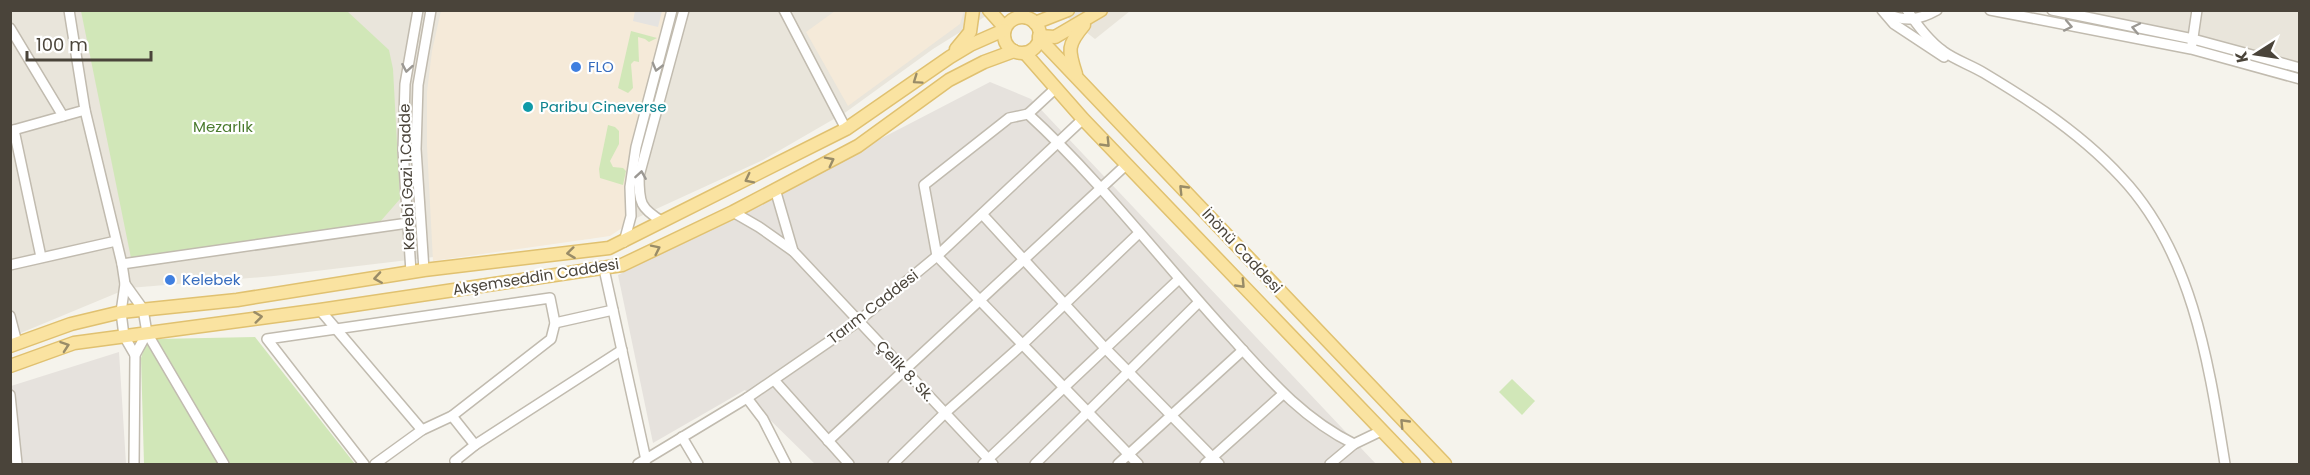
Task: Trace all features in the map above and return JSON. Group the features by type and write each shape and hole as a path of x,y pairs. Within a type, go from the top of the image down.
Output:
{"main road":[{"path":"950,57 970,32 973,10"},
{"path":"989,10 1005,29 1006,45 1019,52 1034,48 1039,37 1035,23 1020,14 1005,29"},
{"path":"1035,23 1068,10"},
{"path":"1039,37 1055,37 1096,14"},
{"path":"1077,78 1069,53 1072,39 1096,14"},
{"name":"Akşemseddin Caddesi","path":"14,344 71,324 121,312 237,300 424,270 609,248 846,129 950,57 1005,29"},
{"name":"İnönü Caddesi","path":"1039,37 1445,465"},
{"name":"Akşemseddin Caddesi","path":"10,366 74,343 320,310 622,265 733,212 858,146 949,80 984,62 1019,52"},
{"name":"İnönü Caddesi","path":"1019,52 1056,88 1414,465"}],"street":[{"path":"69,10 85,110 122,264 124,284 121,312 124,336 135,355"},
{"name":"Kerebi Gazi 1.Cadde","path":"411,272 403,150 405,84 418,10"},
{"name":"Kerebi Gazi 1.Cadde","path":"424,270 417,128 418,85 431,10"},
{"path":"624,242 631,216 630,187 636,147 672,10"},
{"path":"663,222 646,212 639,195 639,176 684,10"},
{"path":"784,10 846,129"},
{"path":"1907,10 1927,37 1944,52 1983,72 2045,112 2087,145 2122,178 2152,219 2173,255 2191,300 2206,360 2225,465"},
{"path":"1883,12 1901,19 1914,20 1937,10"},
{"path":"1989,10 2192,44 2300,79"},
{"path":"2052,10 2300,68"},
{"path":"2192,44 2197,10"},
{"path":"1883,12 1894,24 1939,55 1983,72"},
{"path":"10,28 63,116"},
{"path":"1056,88 1028,114 1009,117 924,185 937,256 1138,465"},
{"path":"41,257 12,130 85,110"},
{"path":"1028,114 1059,143 1101,189 1199,303 1283,394 1324,429 1354,444"},
{"name":"Tarım Caddesi","path":"642,462 747,398 858,321 937,256 1083,118"},
{"path":"828,441 1127,164"},
{"path":"775,189 793,251"},
{"path":"733,212 793,251"},
{"path":"982,214 1064,305 1172,415 1212,462 1283,394"},
{"path":"122,264 408,223"},
{"path":"893,465 945,413 1023,344 1139,233"},
{"path":"10,265 116,241"},
{"name":"Çelik 8. Sk.","path":"793,251 945,413 988,463"},
{"path":"604,269 622,350 642,462"},
{"path":"988,463 1179,279"},
{"path":"124,284 142,309 147,333 224,465"},
{"path":"364,465 267,339 550,298 555,323 551,339 452,416 422,430 375,465"},
{"path":"1035,465 1199,303"},
{"path":"320,310 422,430"},
{"path":"555,323 613,310"},
{"path":"10,316 14,344"},
{"path":"134,465 135,355 147,333"},
{"path":"457,465 454,461 475,445 622,350"},
{"path":"1118,465 1243,350"},
{"path":"774,380 849,465"},
{"path":"10,395 17,465"},
{"path":"747,398 763,419 786,465"},
{"path":"452,416 475,445"},
{"path":"1330,465 1354,444 1381,430"},
{"path":"682,437 698,465"}],"shaded area":[{"path":"11,11 994,11 933,49 846,112 763,160 593,238 274,276 129,288 11,337"},
{"path":"441,11 667,11 624,188 626,220 622,228 610,236 433,261 427,146 427,92 432,51"},
{"path":"635,11 662,11 658,27 633,21"},
{"path":"835,11 964,11 960,24 848,106 806,32"},
{"path":"1059,11 1130,11 1095,39"},
{"path":"2060,11 2299,11 2299,79"},
{"path":"990,82 1031,99 1376,464 815,464 760,410 745,390 653,443 618,275"},
{"path":"119,352 126,464 11,464 11,386"}],"green space":[{"name":"Mezarlık","path":"81,11 347,11 389,50 393,69 400,199 379,223 131,258"},
{"path":"631,31 657,38 649,42 638,37 639,62 634,61 631,64 633,88 628,93 618,88"},
{"path":"608,125 619,131 619,144 610,161 613,167 623,168 626,171 623,185 600,178 599,169"},
{"path":"255,337 355,464 144,464 141,358 145,345 156,339"},
{"path":"1512,379 1535,401 1522,415 1499,392"}],"place":[{"name":"FLO","path":"576,67"},
{"name":"Paribu Cineverse","path":"528,107"},
{"name":"Kelebek","path":"170,280"}]}
